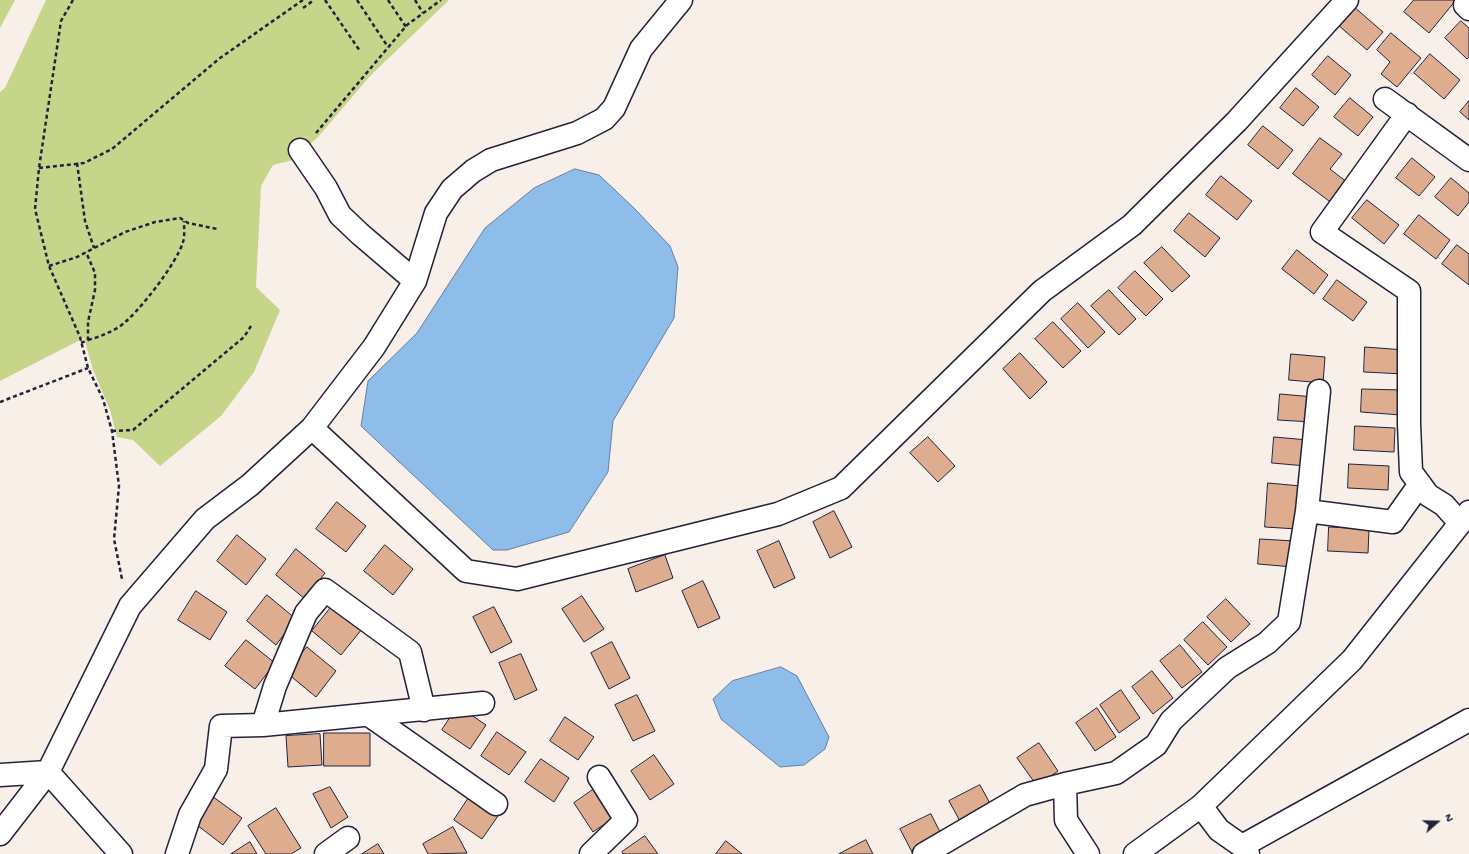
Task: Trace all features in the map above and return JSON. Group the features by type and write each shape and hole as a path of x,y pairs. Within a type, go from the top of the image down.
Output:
{"street":[{"path":"0,834 48,772 130,606 205,519 250,485 312,428 374,347 415,281 436,213 452,189 473,171 491,160 577,133 604,119 614,108 641,49 681,0"},
{"path":"312,428 466,571 517,579 778,514 841,488 1042,291 1132,224 1237,121 1347,0"},
{"path":"1385,99 1469,160"},
{"path":"1136,854 1201,806 1352,660 1465,517 1428,495 1411,472 1409,424 1409,291 1322,232 1407,114"},
{"path":"300,150 326,188 340,215 415,281"},
{"path":"924,854 1025,795 1065,784 1116,773 1156,745 1171,720 1222,674 1267,643 1290,622 1307,511 1319,391"},
{"path":"1307,511 1393,522 1420,484"},
{"path":"263,725 275,686 306,613 325,590 410,652 424,710"},
{"path":"177,854 190,815 216,769 221,726 263,725 483,703"},
{"path":"368,715 496,804"},
{"path":"1201,806 1219,830 1245,850 1469,720"},
{"path":"0,775 48,772"},
{"path":"48,772 121,854"},
{"path":"591,854 626,820 599,777"},
{"path":"1065,784 1066,820 1088,854"},
{"path":"326,854 348,838"}],"path":[{"path":"73,0 61,21 38,168 35,209 48,266 81,343 88,368 103,399 112,431 119,486 114,539 118,569 130,606"},
{"path":"38,168 84,163 112,150 220,58 303,0"},
{"path":"303,8 314,0"},
{"path":"325,0 360,51"},
{"path":"357,0 388,47"},
{"path":"388,0 406,27"},
{"path":"416,0 424,13"},
{"path":"300,150 339,108 406,27 441,0"},
{"path":"78,163 85,221 94,248"},
{"path":"48,266 86,252 125,232 156,222 180,218 184,221 217,229"},
{"path":"81,343 104,335 120,326 166,274 178,255 184,240 184,221"},
{"path":"86,252 95,274 95,290 88,322 88,340"},
{"path":"112,431 133,430 244,337 251,326"},
{"path":"0,402 88,368"}],"green space":[{"path":"0,0 15,0 0,28"},
{"path":"46,0 449,0 370,76 318,137 293,160 273,165 261,186 256,287 280,310 254,372 221,416 160,466 133,440 117,437 110,410 93,370 84,338 0,381 0,92 5,88"}],"water":[{"path":"575,169 599,175 635,209 670,246 678,267 674,318 613,421 608,472 569,532 507,550 493,550 361,426 368,381 417,333 485,228 534,188"},
{"path":"781,667 797,676 829,737 825,749 804,765 780,767 721,719 713,699 732,681"}],"building":[{"path":"1414,0 1456,0 1429,33 1404,12"},
{"path":"1353,6 1383,32 1367,50 1338,25"},
{"path":"1461,21 1469,28 1469,57 1467,59 1445,38"},
{"path":"1391,33 1421,58 1397,87 1381,74 1390,62 1377,50"},
{"path":"1430,54 1460,80 1444,99 1414,73"},
{"path":"1328,56 1351,75 1335,95 1312,75"},
{"path":"1296,88 1319,107 1303,126 1280,108"},
{"path":"1350,98 1373,117 1358,136 1334,117"},
{"path":"1469,101 1469,120 1460,112"},
{"path":"1263,126 1293,150 1278,169 1248,145"},
{"path":"1320,138 1342,154 1330,169 1348,183 1333,204 1293,174"},
{"path":"1412,158 1435,177 1419,196 1396,178"},
{"path":"1221,176 1252,201 1237,220 1206,195"},
{"path":"1451,178 1469,193 1469,202 1458,216 1435,197"},
{"path":"1367,200 1399,225 1384,244 1352,218"},
{"path":"1189,213 1220,238 1205,257 1174,231"},
{"path":"1419,215 1450,240 1436,259 1404,234"},
{"path":"1457,245 1469,254 1469,285 1442,264"},
{"path":"1162,247 1190,276 1172,292 1144,263"},
{"path":"1297,250 1328,275 1314,294 1282,269"},
{"path":"1135,271 1163,299 1146,316 1118,288"},
{"path":"1337,280 1367,302 1353,321 1323,299"},
{"path":"1109,290 1136,319 1119,335 1091,306"},
{"path":"1078,303 1105,332 1088,348 1061,319"},
{"path":"1053,322 1081,351 1063,368 1035,339"},
{"path":"1365,347 1405,350 1404,374 1364,372"},
{"path":"1020,353 1047,382 1030,399 1003,369"},
{"path":"1291,354 1325,357 1323,383 1289,380"},
{"path":"1362,389 1402,390 1401,415 1361,412"},
{"path":"1280,394 1314,397 1312,422 1278,420"},
{"path":"1355,426 1395,428 1394,452 1354,450"},
{"path":"928,437 955,466 938,482 910,453"},
{"path":"1274,437 1308,440 1306,466 1272,463"},
{"path":"1349,464 1389,466 1388,490 1348,488"},
{"path":"1268,483 1301,486 1297,529 1265,527"},
{"path":"337,502 366,526 346,552 316,529"},
{"path":"834,511 852,547 830,558 813,522"},
{"path":"1329,527 1369,529 1368,553 1328,551"},
{"path":"237,535 266,559 246,585 217,561"},
{"path":"1260,539 1294,541 1293,567 1258,564"},
{"path":"779,541 795,578 774,588 757,551"},
{"path":"385,545 413,569 393,595 364,571"},
{"path":"296,549 325,573 305,599 276,575"},
{"path":"665,555 673,578 636,592 628,569"},
{"path":"703,581 720,618 698,628 682,591"},
{"path":"196,591 227,612 210,640 178,620"},
{"path":"267,595 296,619 276,645 247,621"},
{"path":"582,596 604,629 584,642 562,609"},
{"path":"1226,599 1250,624 1231,642 1207,617"},
{"path":"333,605 362,629 341,655 312,631"},
{"path":"494,607 512,642 491,653 473,617"},
{"path":"1203,622 1227,647 1208,665 1184,640"},
{"path":"246,640 275,663 255,689 225,666"},
{"path":"612,642 630,678 609,689 591,653"},
{"path":"1180,645 1202,672 1182,688 1160,661"},
{"path":"307,647 336,671 316,697 287,673"},
{"path":"521,654 537,690 515,700 499,663"},
{"path":"1152,671 1173,698 1153,714 1132,687"},
{"path":"1121,690 1140,718 1119,733 1100,705"},
{"path":"637,695 655,731 633,741 615,705"},
{"path":"458,706 486,725 470,749 442,730"},
{"path":"1097,708 1116,737 1095,751 1076,723"},
{"path":"565,717 594,737 578,760 550,741"},
{"path":"497,732 526,752 509,775 481,756"},
{"path":"324,733 370,733 370,766 324,766"},
{"path":"320,734 322,765 288,767 286,736"},
{"path":"1039,743 1058,771 1037,786 1017,758"},
{"path":"654,755 674,784 650,800 631,771"},
{"path":"541,759 569,778 554,802 525,782"},
{"path":"980,785 992,807 961,823 949,801"},
{"path":"330,787 348,817 331,828 313,794"},
{"path":"597,787 616,816 593,832 574,803"},
{"path":"212,796 242,818 223,845 193,822"},
{"path":"470,796 498,816 482,839 454,820"},
{"path":"276,808 301,848 291,854 266,854 248,826"},
{"path":"931,814 942,836 912,852 900,829"},
{"path":"453,827 467,853 428,854 423,844"},
{"path":"645,836 658,854 623,854 622,852"},
{"path":"866,840 873,854 839,854"},
{"path":"726,841 742,854 716,854"},
{"path":"250,842 257,854 231,854"},
{"path":"378,844 384,854 362,854"}]}
